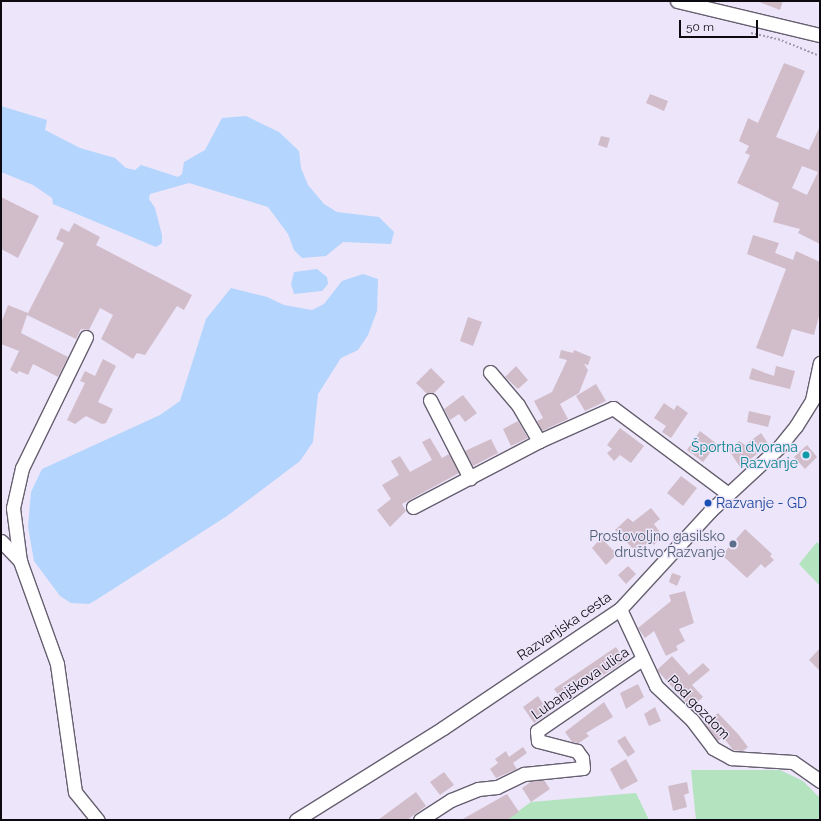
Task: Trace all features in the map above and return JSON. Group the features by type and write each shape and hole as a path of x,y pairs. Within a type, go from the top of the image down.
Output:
{"street":[{"path":"677,1 820,35"},
{"path":"86,337 22,468 12,508 20,562 57,664 75,792 98,820"},
{"name":"Razvanjska cesta","path":"296,820 443,728 620,609 727,493 779,447 816,406 820,363"},
{"path":"490,372 518,405 539,442"},
{"path":"430,400 470,478"},
{"path":"413,507 539,442 613,408 727,493"},
{"path":"1,541 20,562"},
{"name":"Pod gozdom","path":"620,609 635,635 642,659 656,686 692,720 713,748 731,758 793,762 820,781"},
{"name":"Lubanjškova ulica","path":"420,820 451,800 478,789 497,787 524,774 583,768 582,758 577,751 538,741 537,731 642,659"}],"path":[{"path":"751,33 778,39 817,55"}],"green space":[{"path":"817,542 820,545 820,586 799,564"},
{"path":"691,770 780,770 803,781 820,798 820,820 696,820"},
{"path":"636,793 649,820 506,820 531,802"}],"water":[{"path":"1,106 47,120 45,130 80,148 115,158 126,168 135,170 141,165 178,177 182,174 184,162 205,150 222,118 246,116 279,132 299,151 301,168 308,185 324,204 337,212 379,217 394,232 391,244 343,242 326,256 302,258 294,250 288,234 268,207 189,183 150,194 149,199 155,208 162,235 162,243 156,247 53,204 52,198 33,185 1,172"},
{"path":"317,269 327,277 328,284 322,291 294,294 291,284 294,272"},
{"path":"363,274 378,279 377,311 368,335 358,350 341,358 318,394 313,442 300,461 227,516 89,604 71,603 60,596 34,561 28,527 31,492 42,469 160,415 180,401 206,319 231,288 267,297 284,305 312,310 324,304 342,281"}],"building":[{"path":"757,1 783,1 780,10"},
{"path":"784,63 805,71 776,137 809,150 820,126 820,244 798,233 800,229 773,222 779,203 737,183 750,155 745,153 749,146 739,141 748,118 758,123","holes":["802,166 818,172 807,195 792,188"]},
{"path":"650,94 668,101 664,111 646,103"},
{"path":"601,136 610,138 607,148 598,145"},
{"path":"1,197 39,216 18,258 1,249"},
{"path":"74,223 100,237 96,245 192,295 184,310 177,306 145,355 137,353 133,359 101,339 113,315 100,308 89,330 81,329 76,339 27,315 21,333 68,357 58,377 33,364 28,375 19,371 17,374 10,370 19,351 1,344 1,323 8,305 28,313 64,243 56,239 61,228 69,232"},
{"path":"753,235 779,243 775,253 793,260 796,251 820,262 820,312 814,335 792,329 783,357 756,348 786,269 747,254"},
{"path":"468,317 482,322 473,346 460,341"},
{"path":"561,350 573,353 574,350 591,357 588,365 584,364 588,370 579,393 560,404 568,419 542,431 537,421 543,418 534,401 552,392 567,360 559,358"},
{"path":"103,359 116,366 98,402 113,409 106,423 102,424 86,416 75,424 67,420 85,383 80,381 85,371 95,376"},
{"path":"516,366 528,380 518,389 505,377"},
{"path":"776,366 795,371 790,389 749,379 752,368 774,376"},
{"path":"431,368 445,382 434,393 426,393 416,383"},
{"path":"596,384 606,401 585,411 576,396"},
{"path":"463,395 477,413 465,422 459,414 450,420 444,409"},
{"path":"664,403 674,410 677,405 688,413 671,438 662,432 666,426 654,418"},
{"path":"749,411 771,416 768,427 747,422"},
{"path":"518,421 528,438 511,446 503,429"},
{"path":"620,428 644,446 631,463 620,455 614,461 607,453 612,449 607,445"},
{"path":"700,431 717,444 703,462 687,450"},
{"path":"761,433 769,445 740,467 728,449 739,441 745,445"},
{"path":"430,438 442,458 449,454 459,473 402,504 406,511 390,527 377,510 391,499 382,485 399,475 391,461 400,456 410,472 432,460 422,442"},
{"path":"491,439 498,453 473,466 465,451"},
{"name":"Športna dvorana Razvanje","path":"807,445 817,457 805,469 794,457"},
{"path":"681,476 697,488 683,506 667,493"},
{"path":"651,508 660,519 654,524 662,535 654,545 650,541 637,553 615,530 628,518 633,522"},
{"path":"745,529 772,554 770,556 774,560 765,568 761,564 747,578 722,555"},
{"path":"601,538 617,554 606,565 592,548"},
{"path":"628,566 636,574 626,584 618,575"},
{"path":"672,573 681,576 677,586 669,582"},
{"path":"685,591 694,623 679,629 685,641 676,646 678,650 666,656 654,631 645,638 638,628 671,601 669,595"},
{"path":"616,647 625,661 563,701 554,689"},
{"path":"820,648 820,671 809,660"},
{"path":"672,656 689,675 703,663 710,670 692,685 703,697 691,708 657,670"},
{"path":"638,684 644,697 626,709 620,693"},
{"path":"538,696 549,713 534,723 523,707"},
{"path":"604,702 613,717 586,733 589,736 579,743 572,742 565,732"},
{"path":"655,707 661,721 649,726 644,714"},
{"path":"718,713 748,747 743,751 733,750 723,737 718,741 705,724"},
{"path":"625,736 635,752 628,757 617,741"},
{"path":"523,747 527,753 513,763 517,769 496,778 490,769 498,763 495,759 506,751 509,757"},
{"path":"626,759 638,781 621,790 610,769"},
{"path":"444,772 454,785 440,795 430,782"},
{"path":"544,780 550,789 531,802 522,788 532,781"},
{"path":"687,782 689,793 684,795 687,807 673,811 668,786"},
{"path":"416,792 426,806 407,820 378,820"},
{"path":"507,794 519,812 507,820 461,820"}],"place":[{"name":"Športna dvorana Razvanje","path":"806,455"},
{"name":"Razvanje - GD","path":"708,503"},
{"name":"Prostovoljno gasilsko društvo Razvanje","path":"733,544"}]}
